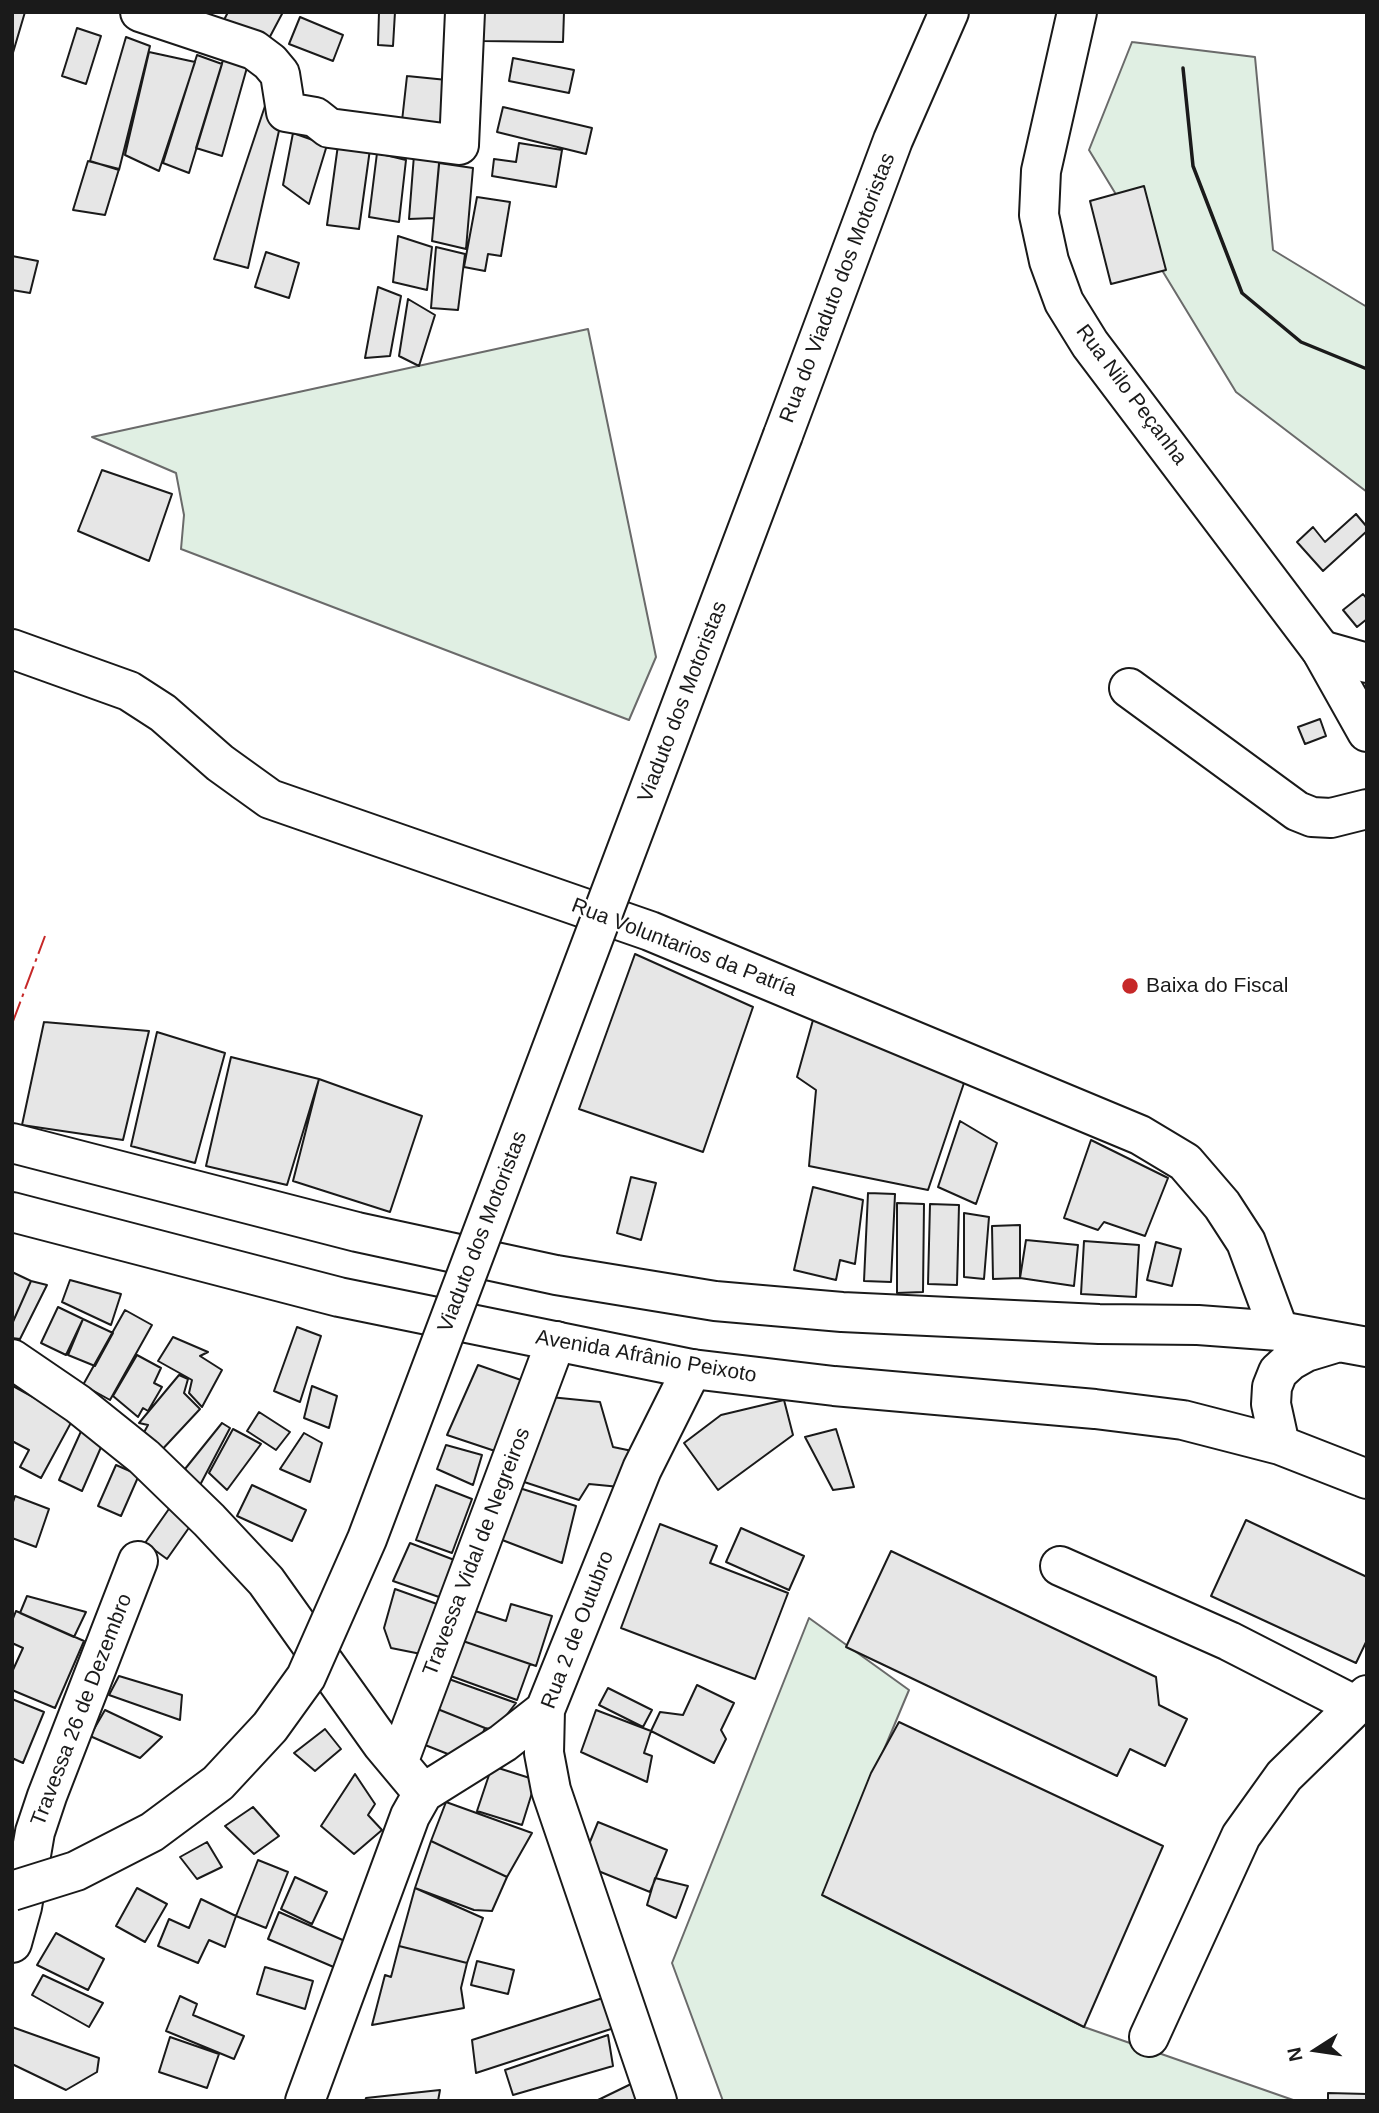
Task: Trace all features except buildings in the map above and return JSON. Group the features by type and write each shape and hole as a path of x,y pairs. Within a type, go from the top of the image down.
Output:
{"main road":[{"path":"153,14 254,50 280,74 286,112 315,117 329,128 459,145 465,12"},
{"name":"Rua do Viaduto dos Motoristas","path":"893,140 922,12"},
{"name":"Rua do Viaduto dos Motoristas","path":"783,435 893,140 949,12"},
{"name":"Rua Nilo Peçanha","path":"1077,12 1041,171 1039,215 1049,261 1064,302 1090,344 1321,650 1367,732"},
{"name":"Viaduto dos Motoristas","path":"12,1891 76,1871 152,1832 219,1783 270,1727 306,1676 368,1539 783,435"},
{"name":"Rua Voluntarios da Patría","path":"12,649 129,691 163,713 220,763 270,799 650,931 1140,1135 1185,1162 1222,1205 1246,1242 1279,1331"},
{"path":"1321,650 1367,663"},
{"path":"1129,688 1297,811 1312,817 1331,818 1367,809"},
{"path":"12,1143 357,1232 556,1275 715,1301 842,1312 1099,1324 1198,1325 1279,1331 1354,1344"},
{"name":"Avenida Afrânio Peixoto","path":"12,1212 339,1297 692,1369 834,1386 1095,1409 1183,1420 1280,1445 1367,1479"},
{"name":"Travessa Vidal de Negreiros","path":"398,1763 556,1341"},
{"path":"1280,1445 1272,1404 1272,1387 1278,1372 1306,1352 1354,1344"},
{"path":"12,1359 78,1404 144,1457 209,1520 266,1581 382,1744 424,1793"},
{"name":"Rua 2 de Outubro","path":"657,2101 551,1790 544,1754 545,1710 642,1469 692,1369"},
{"name":"Travessa 26 de Dezembro","path":"12,1942 22,1908 24,1834 47,1796 138,1561"},
{"path":"1060,1566 1361,1701 1284,1776 1241,1836 1149,2037"},
{"path":"305,2101 410,1816 424,1793 503,1743 545,1710"}],"green space":[{"path":"1132,42 1255,57 1273,250 1367,307 1367,492 1236,392 1089,150"},
{"path":"588,329 656,657 629,720 181,549 184,515 176,473 92,437"},
{"path":"809,1618 909,1690 823,1895 1084,2027 1296,2101 723,2101 672,1963"}],"wall":[{"path":"1183,68 1193,166 1242,293 1301,342 1367,369"}],"power":[{"path":"12,1024 45,936"}],"place":[{"name":"Baixa do Fiscal","path":"1130,986"}]}
